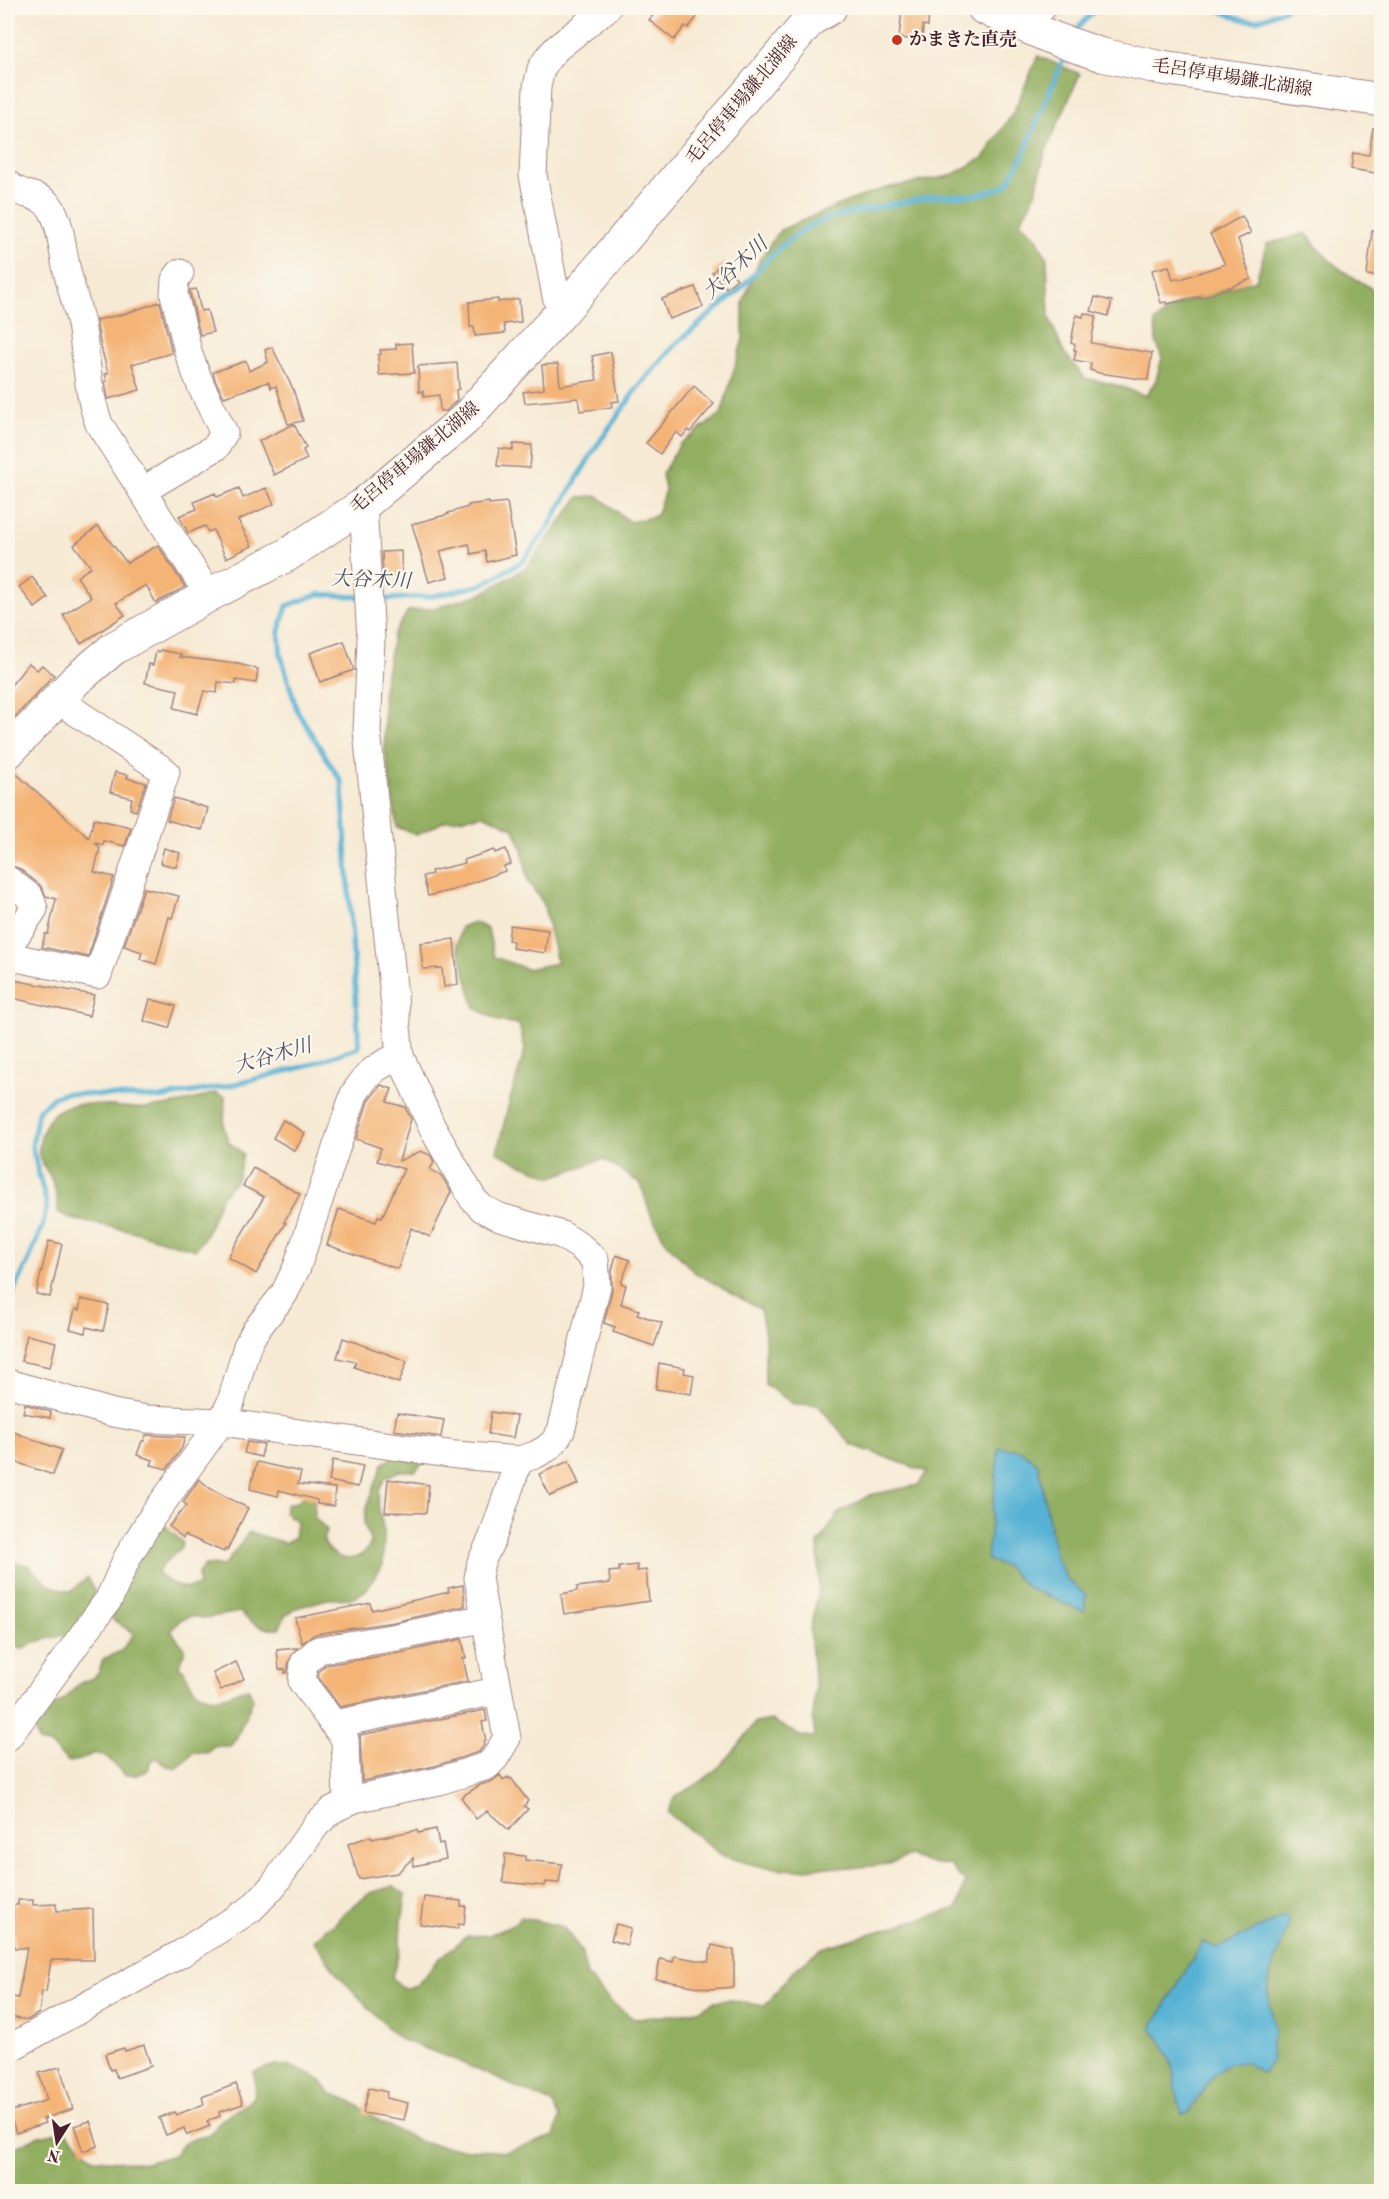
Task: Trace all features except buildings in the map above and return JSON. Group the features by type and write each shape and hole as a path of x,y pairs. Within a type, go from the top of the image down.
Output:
{"main road":[{"name":"毛呂停車場鎌北湖線","path":"8,752 76,680 114,648 208,595 287,555 363,505 464,420 561,313 811,19 830,8"},
{"name":"毛呂停車場鎌北湖線","path":"984,8 1033,16 1068,45 1162,68 1382,100"}],"street":[{"path":"561,313 533,175 537,87 541,69 548,58 557,48 607,8"},
{"path":"8,184 20,192 40,197 51,207 56,219 81,324 92,405 99,424 208,595"},
{"path":"142,491 216,447 224,433 189,355 174,294 175,280 180,273"},
{"path":"8,1383 113,1413 147,1419 221,1422 456,1455 519,1460 546,1449 561,1431 597,1286 595,1260 581,1247 562,1235 500,1217 478,1204 433,1130 400,1056 367,731 371,639 363,505"},
{"path":"8,956 98,975 166,772 58,700"},
{"path":"8,880 30,897 34,909 8,947"},
{"path":"8,1737 109,1599 128,1558 152,1517 221,1422 231,1402 248,1346 255,1331 284,1294 297,1267 354,1094 366,1076 378,1065 400,1056"},
{"path":"8,2049 182,1953 251,1909 273,1886 316,1825 332,1810 347,1802 439,1781 487,1766 495,1758 507,1738 478,1578 481,1562 492,1539 519,1460"},
{"path":"347,1802 345,1739 302,1682 303,1663 318,1650 398,1637 485,1618"},
{"path":"335,1724 497,1691"}],"green space":[{"path":"1038,56 1080,74 1045,153 1035,195 1020,222 1037,238 1047,259 1049,317 1063,351 1085,378 1116,385 1146,396 1156,380 1162,358 1156,341 1155,321 1178,304 1256,280 1267,244 1306,233 1335,265 1369,287 1381,298 1381,2191 8,2192 8,2151 36,2137 65,2130 94,2159 146,2163 174,2155 185,2143 211,2134 221,2120 249,2102 255,2092 254,2072 275,2065 309,2073 321,2081 330,2093 349,2100 383,2123 421,2142 447,2147 505,2152 554,2136 560,2118 552,2103 451,2058 402,2040 339,1976 314,1941 325,1929 334,1925 343,1914 370,1893 394,1886 406,1895 400,1949 392,1977 403,1989 417,1985 440,1958 467,1936 489,1935 511,1926 521,1917 563,1927 581,1950 587,1976 611,2002 634,2019 680,2014 701,2009 715,2001 730,2000 765,2006 793,1971 822,1948 957,1908 965,1882 949,1865 928,1863 910,1856 889,1864 850,1868 821,1867 796,1870 758,1866 723,1856 668,1813 675,1796 700,1783 720,1765 755,1723 772,1720 800,1736 815,1737 813,1720 815,1688 810,1630 819,1588 818,1544 840,1512 870,1495 918,1485 927,1472 852,1445 818,1405 793,1404 765,1384 765,1334 760,1309 694,1272 666,1242 650,1213 641,1184 603,1159 552,1177 497,1152 525,1050 519,1024 499,1021 475,1008 457,945 461,927 474,922 488,929 494,957 527,969 557,963 543,902 528,882 522,848 513,828 485,815 445,821 417,835 397,827 385,751 383,690 393,635 408,611 434,608 481,594 527,567 579,497 598,496 630,522 656,516 665,490 662,474 680,444 721,414 743,339 743,302 760,259 780,230 886,188 950,176 983,158 1013,113"},
{"path":"215,1093 225,1097 224,1128 228,1141 243,1154 238,1178 221,1197 206,1235 195,1250 132,1231 72,1219 58,1212 54,1185 40,1159 39,1152 45,1127 54,1114 66,1107 80,1104 148,1108 182,1103"},
{"path":"394,1456 423,1463 415,1471 399,1471 385,1478 379,1490 378,1505 384,1532 383,1565 366,1590 354,1598 327,1599 296,1608 285,1616 279,1628 257,1625 240,1612 205,1618 191,1616 180,1620 171,1631 185,1649 180,1666 195,1689 215,1698 248,1688 253,1699 236,1739 230,1746 213,1746 207,1753 194,1752 176,1769 163,1764 157,1758 153,1759 147,1771 136,1775 125,1775 107,1757 94,1753 80,1760 69,1762 49,1744 38,1742 32,1720 39,1713 61,1702 80,1683 99,1673 103,1659 121,1651 134,1634 112,1619 109,1610 161,1522 183,1543 177,1552 163,1564 157,1574 172,1584 187,1588 199,1585 198,1573 205,1565 224,1566 249,1532 285,1543 294,1538 296,1521 284,1513 287,1504 297,1502 308,1493 314,1498 315,1518 327,1530 323,1539 329,1550 339,1557 350,1559 365,1552 371,1543 364,1523 366,1509 383,1464"},
{"path":"8,1561 27,1565 49,1585 71,1592 87,1578 95,1591 86,1617 72,1635 45,1639 20,1649 8,1637"}],"water":[{"path":"999,1448 1020,1450 1038,1464 1056,1558 1066,1578 1086,1595 1084,1612 1027,1587 1007,1567 987,1560"},
{"path":"1284,1916 1290,1922 1270,1975 1268,1993 1275,2030 1271,2045 1272,2062 1262,2073 1246,2063 1229,2063 1211,2078 1189,2112 1182,2115 1170,2058 1151,2029 1203,1942 1217,1948"}],"waterway":[{"name":"大谷木川","path":"1075,33 1098,8"},
{"name":"大谷木川","path":"1213,8 1250,20 1264,18 1287,8"},
{"name":"大谷木川","path":"376,600 433,596 481,585 523,561 547,529 596,447 637,388 677,343 738,291 778,249 807,227 835,216 935,196 977,195 1006,186 1022,158 1065,55"},
{"name":"大谷木川","path":"8,1304 43,1224 47,1206 32,1147 38,1111 54,1097 65,1093 159,1098 227,1086 303,1067 359,1047 342,783 297,710 281,656 279,631 287,606 319,594 361,597"}],"place":[{"name":"かまきた直売","path":"897,40"}]}
